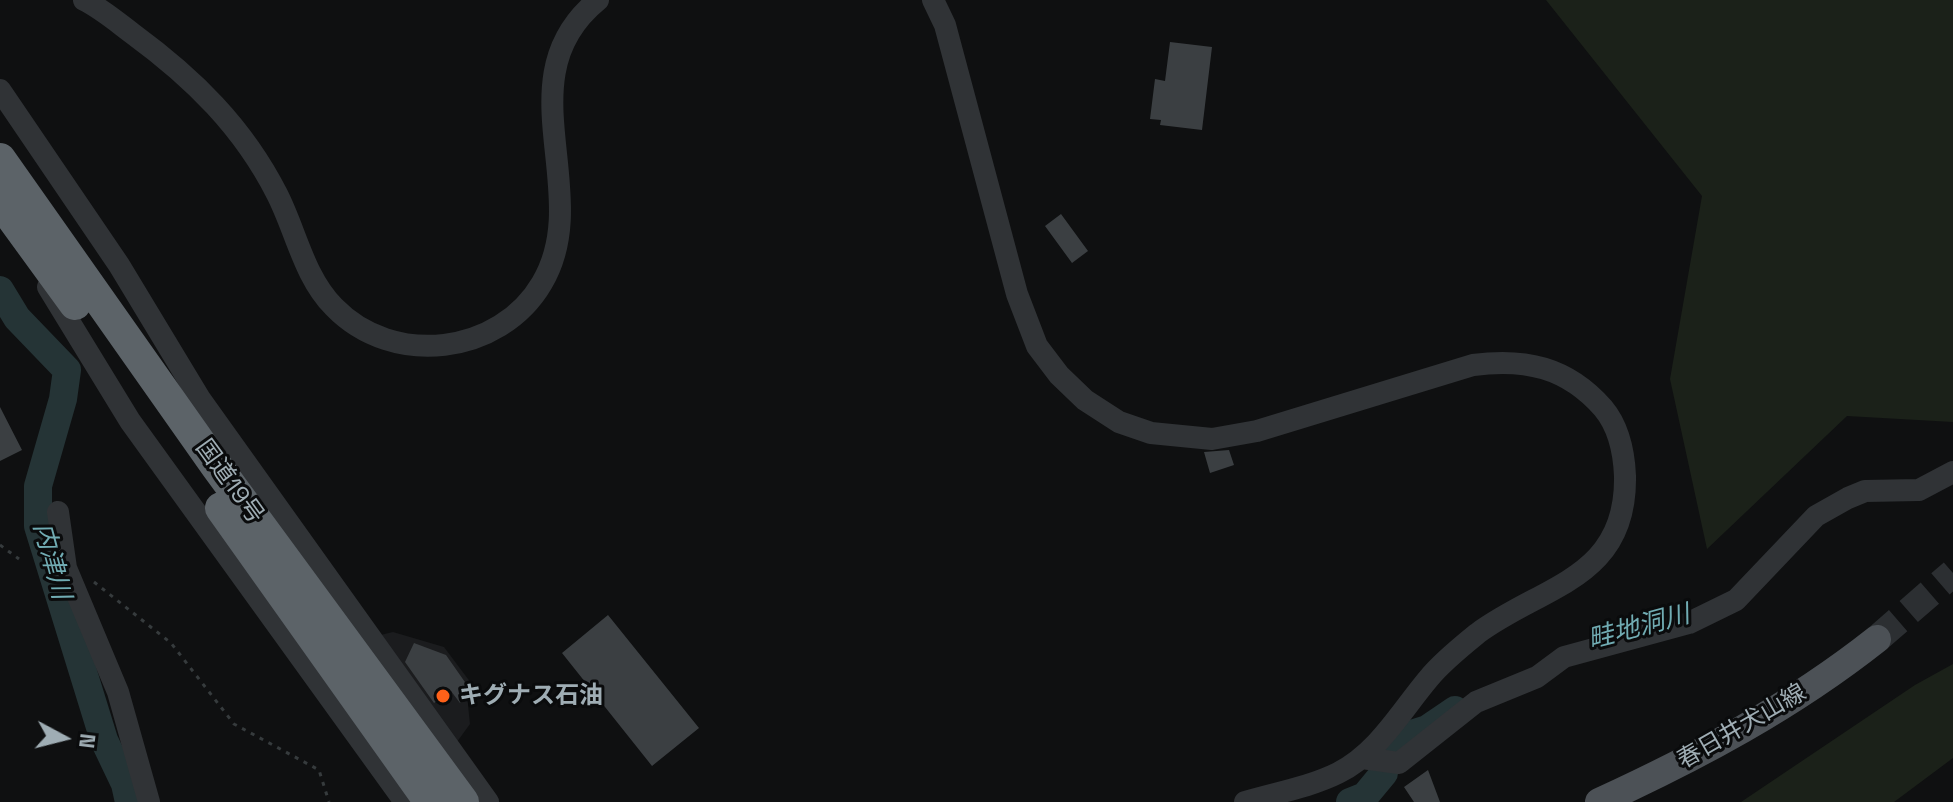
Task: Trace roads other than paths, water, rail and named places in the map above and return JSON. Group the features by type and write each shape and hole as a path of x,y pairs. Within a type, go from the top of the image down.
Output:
{"highway":[{"name":"国道19号","path":"0,159 217,467 463,802"},
{"name":"国道19号","path":"0,201 430,802"}],"main road":[{"name":"春日井犬山線","path":"1599,802 1708,750 1774,712 1877,639"}],"street":[{"path":"84,0 184,72 218,107 277,194 316,282 334,307 362,328 394,340 450,347 506,324 535,295 551,268 562,232 562,200 552,132 551,90 557,60 573,29 598,0"},
{"path":"933,0 945,25 1017,294 1037,346 1059,375 1085,400 1119,422 1151,433 1212,439 1257,431 1473,365 1501,361 1528,363 1556,371 1587,389 1609,415 1620,438 1625,486 1619,519 1605,548 1584,571 1552,593 1478,633 1431,674 1388,731 1362,758 1338,773 1245,802"},
{"path":"0,90 119,265 200,399 488,802"},
{"path":"32,245 52,297 130,421 405,802"},
{"path":"1362,758 1399,763 1476,702 1537,677 1564,657 1689,623 1736,600 1816,516 1848,498 1865,491 1919,490 1953,472"},
{"path":"58,512 66,568 118,692 149,802"}],"waterway":[{"name":"内津川","path":"0,290 17,318 67,370 63,399 38,486 38,526 104,740 125,784 129,802"},
{"name":"畦地洞川","path":"1399,750 1408,735 1427,729 1455,710"},
{"name":"畦地洞川","path":"1350,802 1365,796 1384,773"}],"tunnel":[{"path":"1877,639 1953,573"}],"place":[{"name":"キグナス石油","path":"443,696"}]}
